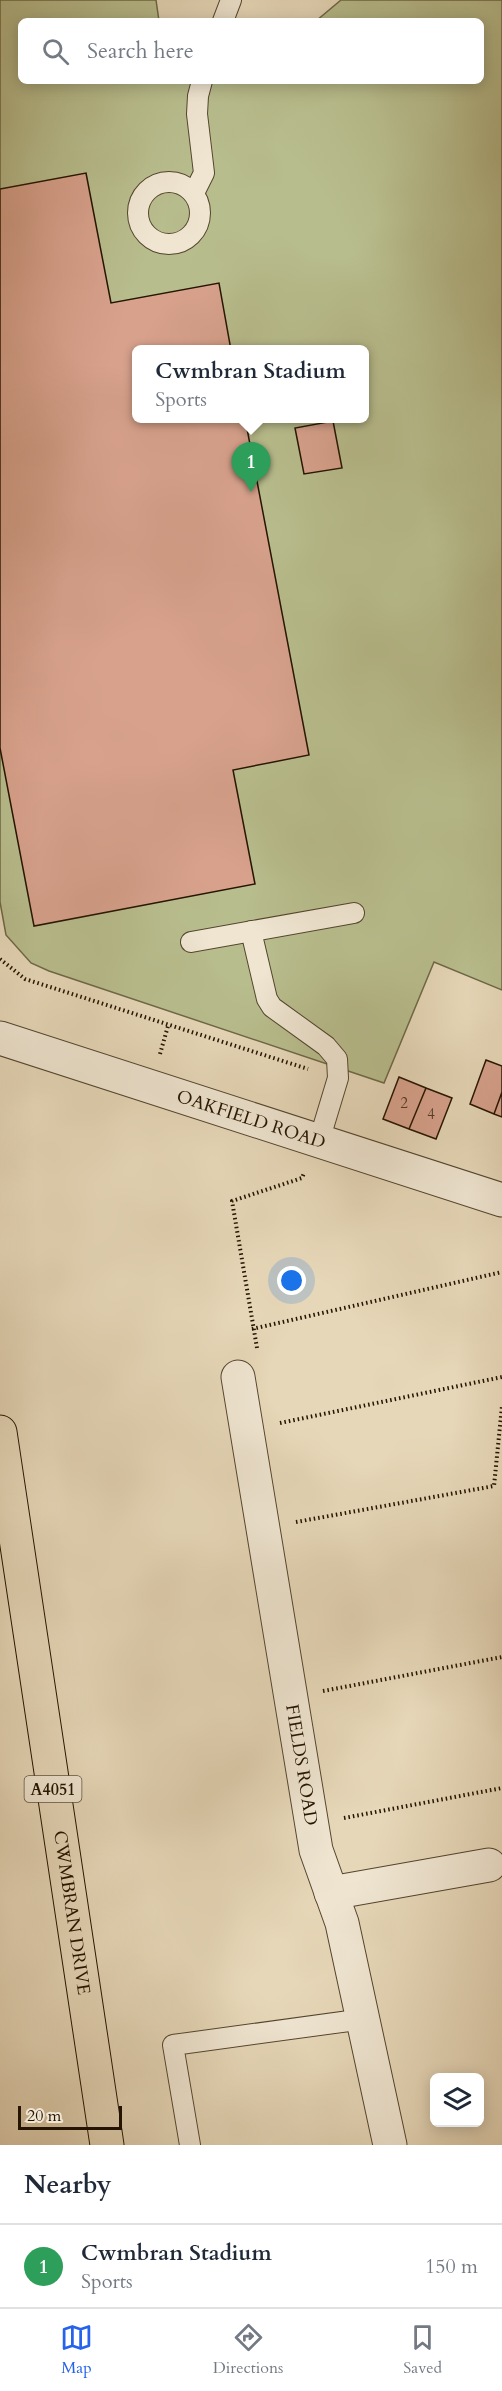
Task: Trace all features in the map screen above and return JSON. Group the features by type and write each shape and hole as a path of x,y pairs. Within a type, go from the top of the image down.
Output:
{"main road":[{"name":"CWMBRAN DRIVE","path":"0,1432 107,2145"}],"street":[{"name":"OAKFIELD ROAD","path":"0,1038 502,1200"},
{"name":"FIELDS ROAD","path":"238,1377 315,1850 342,1923 390,2145"},
{"path":"331,1893 489,1865"}],"lane":[{"path":"224,18 231,0"},
{"path":"194,193 204,173 197,114 201,84"},
{"path":"191,942 354,913"},
{"path":"251,931 267,999 272,1007 333,1052 337,1059 338,1078 319,1141"},
{"path":"190,2145 173,2045 363,2019"}],"path":[{"path":"0,959 25,979 338,1078"},
{"path":"238,1377 263,1375 252,1329 232,1201 302,1178 319,1141"},
{"path":"252,1329 502,1272"},
{"path":"247,1429 502,1377"},
{"path":"263,1528 494,1486 502,1407"},
{"path":"291,1698 502,1657"},
{"path":"312,1826 502,1788"}],"green space":[{"path":"0,0 156,0 159,18 18,18 18,84 484,84 484,18 320,18 341,0 502,0 502,990 434,962 384,1083 49,971 31,963 6,935 0,902"}],"building":[{"path":"86,173 111,303 219,283 230,345 132,345 132,423 246,423 309,755 233,770 255,884 34,926 0,748 0,189"},
{"path":"333,423 342,468 304,474 295,428"},
{"path":"486,1060 502,1066 502,1092 494,1114 470,1104"},
{"path":"399,1077 426,1088 409,1129 383,1119"},
{"path":"426,1088 452,1098 436,1139 409,1129"},
{"path":"502,1092 502,1117 494,1114"}],"place":[{"name":"Cwmbran Stadium","path":"251,492"}]}
